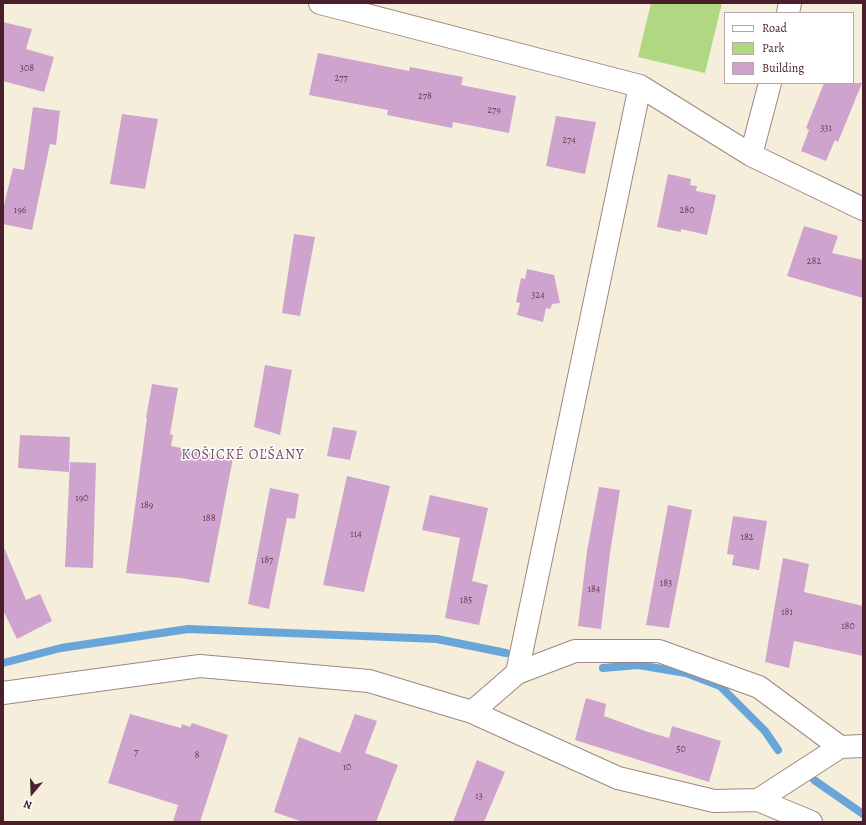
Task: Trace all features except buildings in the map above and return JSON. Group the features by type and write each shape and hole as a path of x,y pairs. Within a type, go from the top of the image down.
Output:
{"street":[{"path":"320,3 640,86 751,155 863,209"},
{"path":"751,155 770,84"},
{"path":"517,673 640,86"},
{"path":"472,712 517,673 575,651 659,651 759,686 840,747"},
{"path":"3,693 200,666 369,681 472,712 618,778 714,800 758,800 811,822"},
{"path":"758,800 840,747 863,746"}],"green space":[{"path":"651,3 722,3 705,73 638,57"}],"waterway":[{"path":"3,663 61,648 188,629 437,639 506,653"},
{"path":"603,668 638,665 686,673 720,686 765,731 778,750"},
{"path":"814,780 863,814"}],"district":[{"name":"KOŠICKÉ OĽŠANY","path":"243,456"}]}
